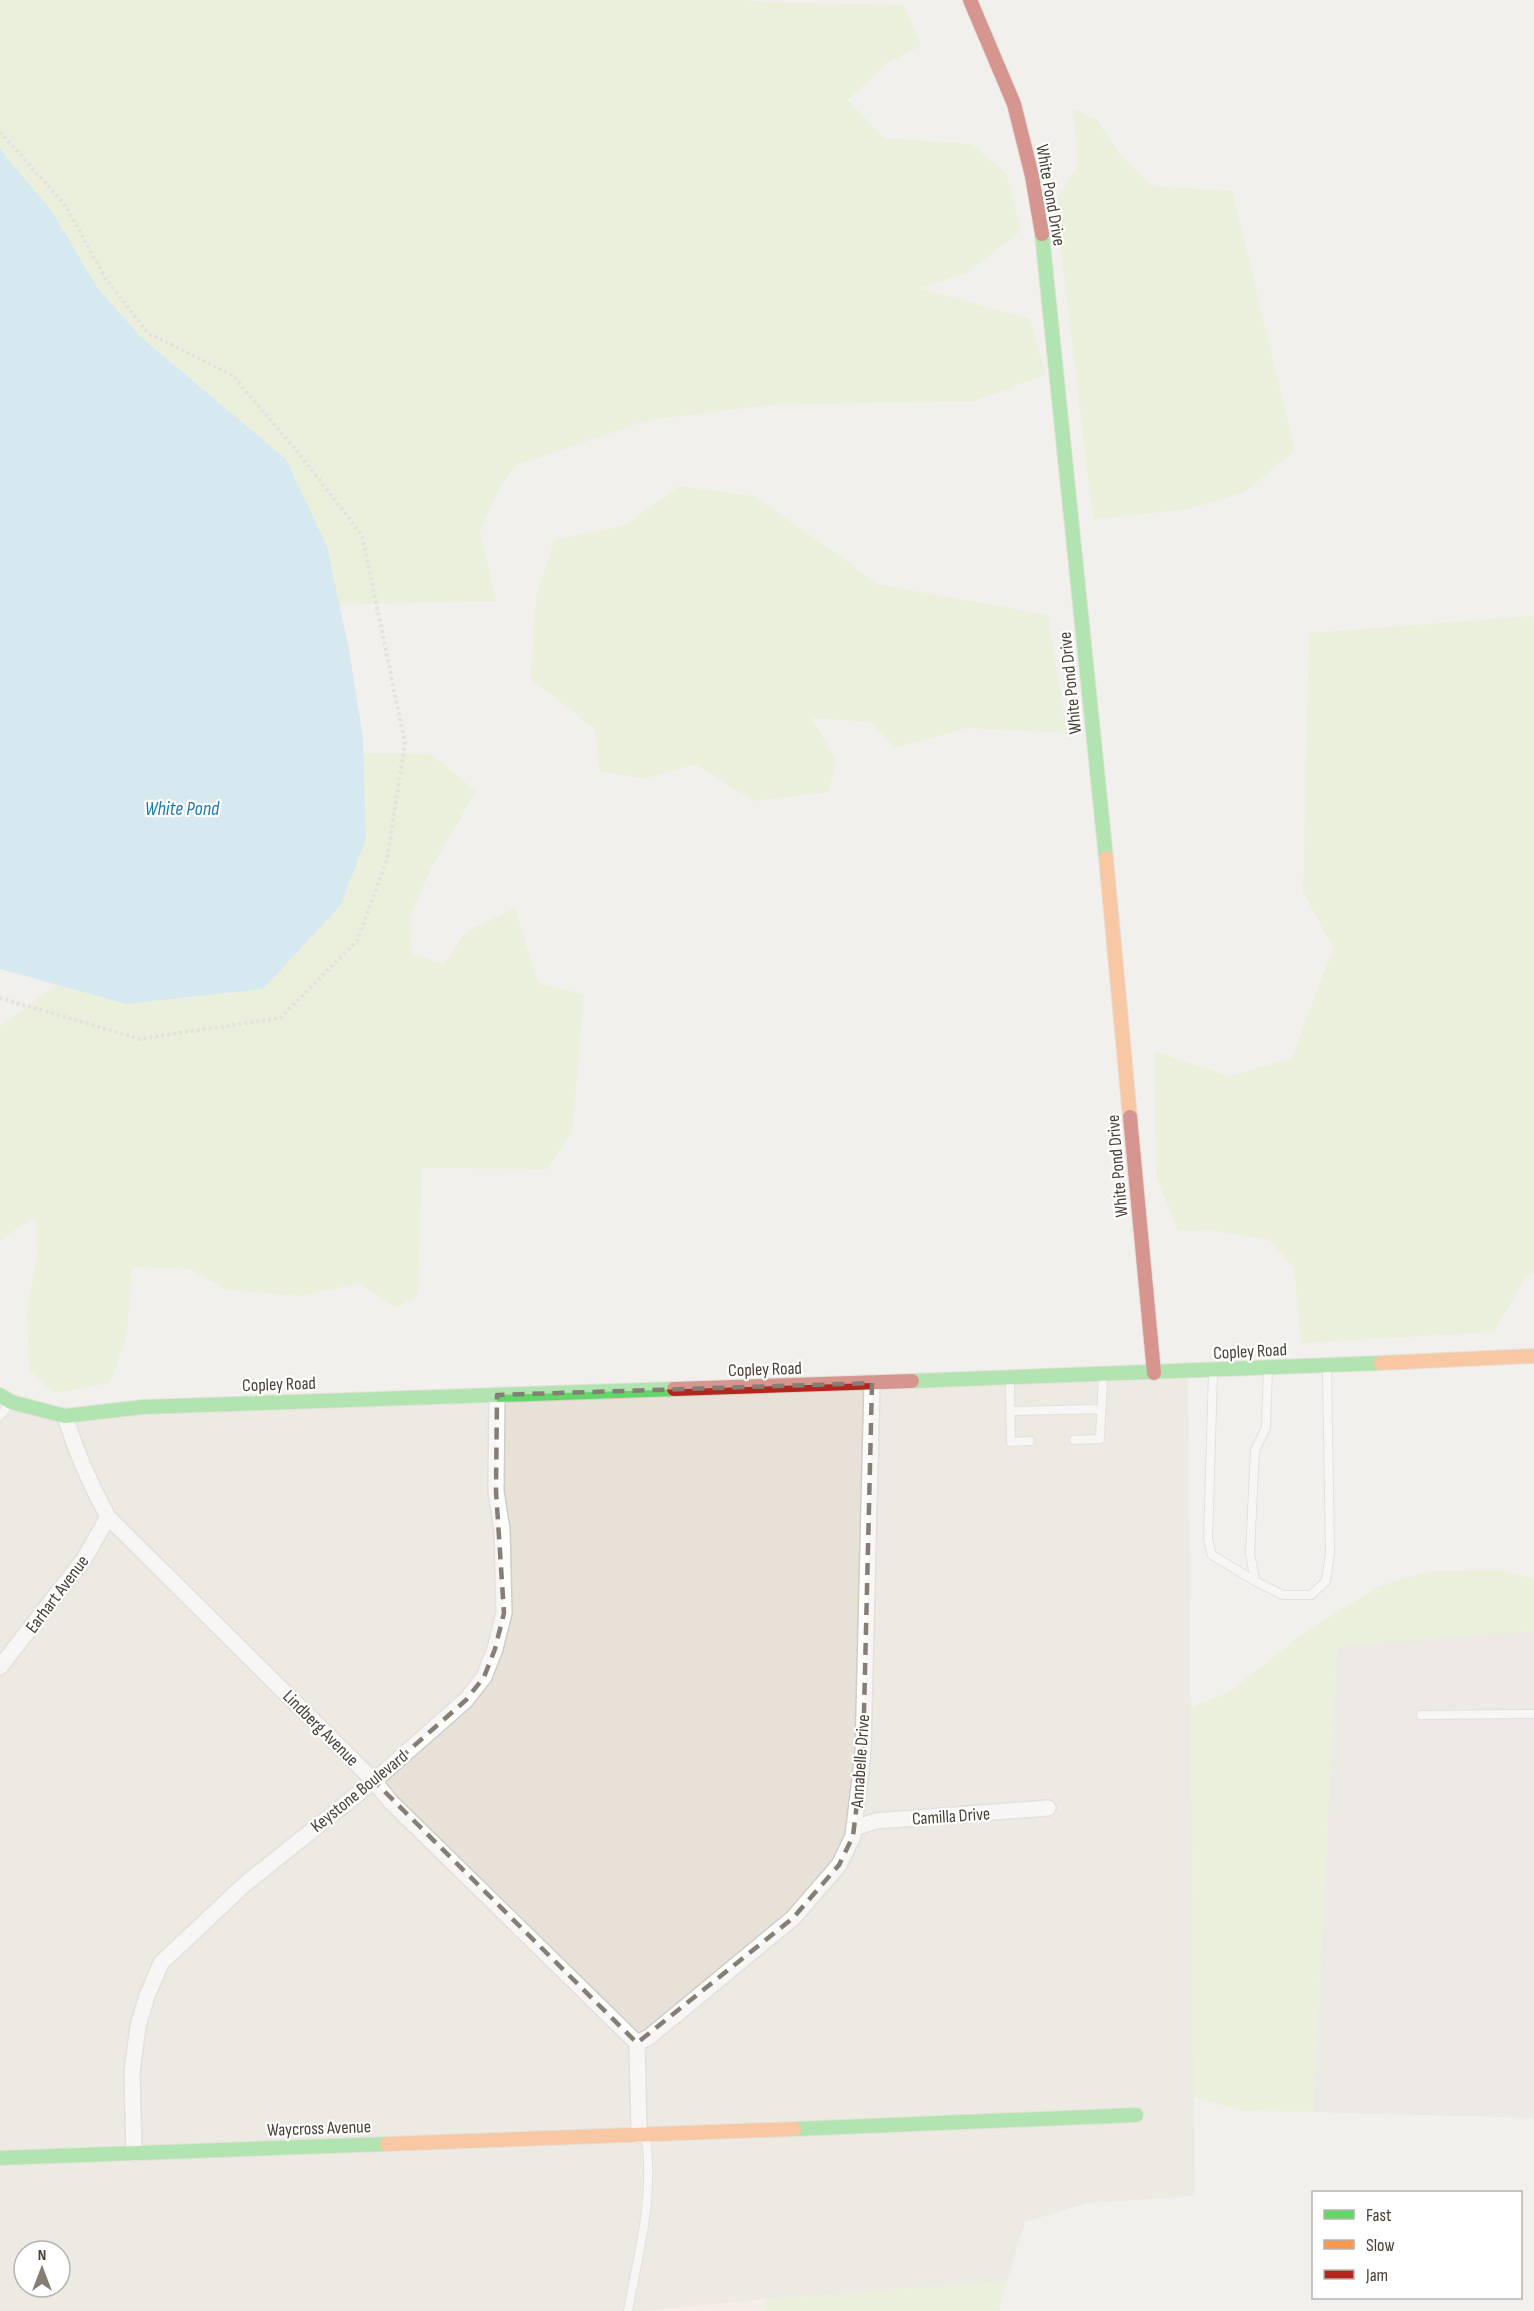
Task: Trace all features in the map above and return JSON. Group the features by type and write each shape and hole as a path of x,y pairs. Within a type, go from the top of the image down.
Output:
{"street":[{"name":"White Pond Drive","path":"970,0 1014,104 1041,223 1108,880 1154,1373"},
{"name":"Copley Road","path":"5,1399 65,1416 143,1407 1213,1371 1534,1356"},
{"name":"Annabelle Drive","path":"637,2043 649,2037 793,1918 840,1865 855,1828 863,1742 872,1383"},
{"name":"Keystone Boulevard","path":"134,2153 132,2072 138,2026 147,1996 161,1963 245,1884 374,1781 466,1700 484,1677 495,1649 504,1613 502,1530 496,1491 497,1395"},
{"name":"Lindberg Avenue","path":"65,1416 87,1477 108,1517 374,1781 407,1818 637,2043"},
{"name":"Earhart Avenue","path":"0,1667 84,1559 108,1517"},
{"name":"Camilla Drive","path":"855,1828 876,1821 1048,1808"},
{"path":"637,2043 642,2135"},
{"name":"Waycross Avenue","path":"0,2158 1136,2115"}],"lane":[{"path":"1213,1371 1208,1539 1212,1555 1283,1595 1311,1595 1326,1581 1330,1554 1327,1365"},
{"path":"1255,1581 1250,1553 1255,1450 1266,1428 1268,1368"},
{"path":"1074,1440 1100,1439 1103,1375"},
{"path":"1010,1378 1011,1442 1030,1441"},
{"path":"0,1416 5,1399"},
{"path":"1011,1411 1101,1409"},
{"path":"1421,1715 1534,1714"},
{"path":"628,2311 647,2210 650,2176 642,2135"}],"path":[{"path":"0,132 65,205 105,279 148,333 231,375 296,450 363,535 405,743 387,860 357,940 280,1018 140,1039 0,998"}],"highlighted area":[{"path":"872,1383 863,1753 853,1836 839,1865 793,1918 637,2043 374,1781 466,1700 484,1677 495,1649 504,1613 496,1491 497,1395"}],"shaded area":[{"path":"1188,1371 1195,2196 1087,2203 1025,2222 1007,2281 766,2299 644,2311 0,2311 0,1395 65,1416"},
{"path":"1534,1631 1534,2118 1313,2112 1337,1646"},
{"path":"766,2299 766,2311 644,2311"}],"green space":[{"path":"0,0 749,0 904,5 921,46 886,64 848,100 884,138 971,144 1007,174 1021,231 967,273 919,288 1030,319 1046,375 974,401 771,405 649,420 517,465 500,487 480,531 496,601 339,605 327,546 286,459 141,337 97,287 52,211 0,149"},
{"path":"1073,109 1096,119 1122,157 1152,186 1232,191 1295,450 1245,492 1189,509 1093,520 1055,200 1078,167"},
{"path":"679,486 753,496 841,556 876,584 1048,615 1067,733 967,728 895,748 870,722 811,718 836,759 829,792 754,801 695,764 645,779 599,771 595,729 530,679 536,597 554,540 625,525"},
{"path":"1534,616 1534,1273 1526,1277 1494,1332 1301,1343 1294,1268 1269,1240 1211,1230 1178,1231 1156,1177 1154,1051 1228,1076 1292,1058 1333,948 1303,892 1309,633"},
{"path":"363,753 431,754 476,791 433,865 410,916 412,954 444,964 467,931 515,908 538,983 584,994 572,1133 548,1169 422,1168 418,1296 394,1308 360,1283 301,1296 227,1290 189,1269 132,1267 127,1335 110,1383 54,1393 29,1370 27,1313 37,1255 35,1217 0,1240 0,1026 56,985 127,1004 366,840"},
{"path":"1499,1570 1534,1578 1534,1631 1337,1647 1313,2112 1245,2111 1194,2098 1191,1707 1227,1693 1308,1630 1379,1586 1429,1571"},
{"path":"1007,2281 999,2311 766,2311 766,2299"}],"water":[{"name":"White Pond","path":"0,149 52,211 97,287 141,337 286,459 327,546 349,649 363,738 366,840 340,906 263,989 126,1004 0,969"}],"traffic: fast":[{"path":"1042,234 1106,858"},
{"path":"912,1381 1381,1363"},
{"path":"0,1395 11,1402 65,1416 143,1407 674,1389"},
{"path":"794,2129 1136,2115"},
{"path":"0,2158 387,2144"}],"traffic: slow":[{"path":"1106,858 1130,1117"},
{"path":"1381,1363 1534,1356"},
{"path":"387,2144 794,2129"}],"traffic: jam":[{"path":"970,0 1014,104 1032,176 1042,234"},
{"path":"1130,1117 1154,1373"},
{"path":"674,1389 912,1381"}]}
